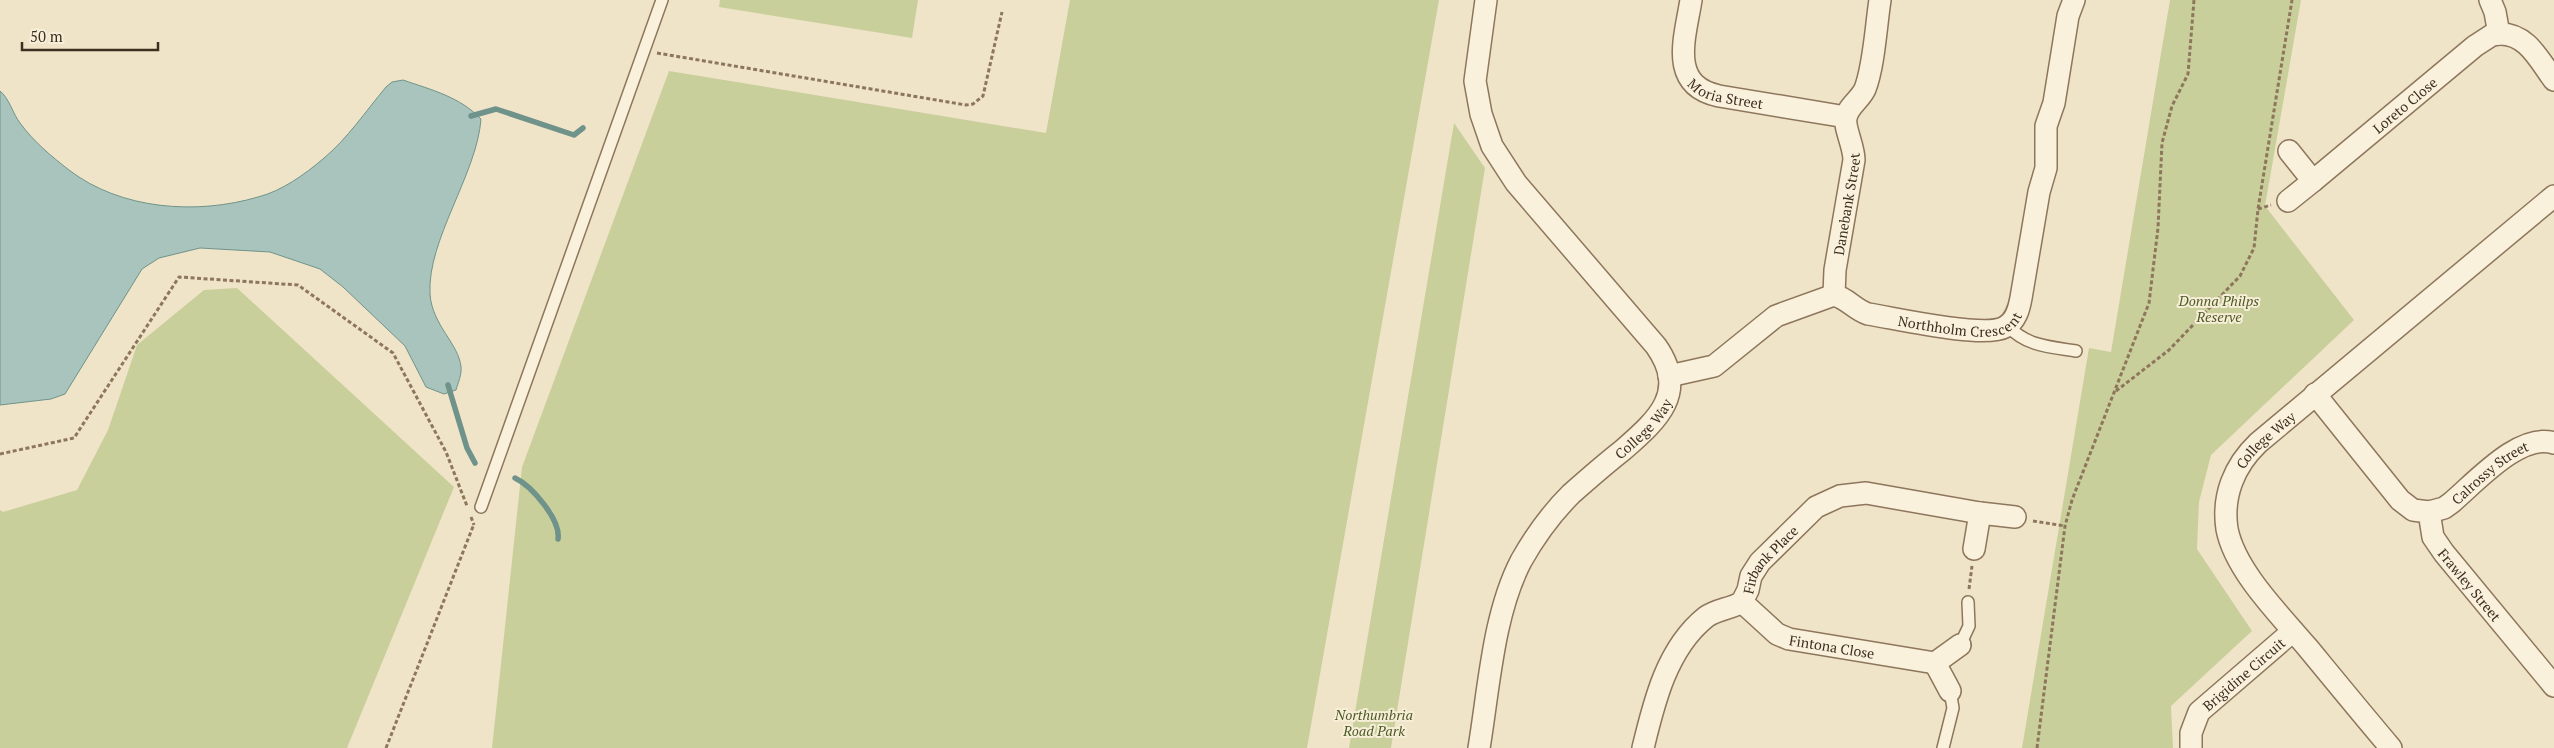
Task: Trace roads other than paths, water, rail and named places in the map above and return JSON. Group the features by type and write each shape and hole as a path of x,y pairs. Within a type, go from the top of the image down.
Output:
{"street":[{"name":"College Way","path":"1479,748 1501,618 1512,580 1522,560 1543,527 1559,507 1653,424 1664,407 1669,388 1669,376 1664,358 1656,346 1508,172 1492,146 1485,129 1475,80 1486,0"},
{"name":"Moria Street","path":"1691,0 1683,59 1689,78 1694,85 1702,91 1719,96 1846,117"},
{"path":"1846,117 1850,108 1861,96 1865,88 1880,0"},
{"name":"Northholm Crescent","path":"1834,295 1868,314 1977,331 1996,331 2008,326 2017,314 2021,298 2039,192 2046,168 2046,126 2054,103 2068,16 2074,0"},
{"path":"2490,0 2495,12 2499,34 2514,35 2522,39 2554,80"},
{"name":"Loreto Close","path":"2288,201 2475,46 2499,34"},
{"name":"Danebank Street","path":"1834,295 1836,270 1854,160 1853,143 1847,127 1846,117"},
{"path":"2289,151 2313,181"},
{"name":"College Way","path":"2391,748 2293,631 2249,576 2234,552 2228,530 2226,508 2230,484 2245,456 2315,394 2554,196"},
{"path":"1669,376 1714,366 1776,316 1834,295"},
{"path":"2315,394 2400,500 2413,510 2428,512"},
{"name":"Calrossy Street","path":"2428,512 2436,511 2451,503 2516,449 2538,440 2554,443"},
{"name":"Firbank Place","path":"1643,748 1662,681 1680,648 1708,616 1742,602 1751,576 1760,562 1816,507 1840,496 1852,493 1874,494 1980,513 2015,517"},
{"name":"Frawley Street","path":"2428,512 2433,537 2444,553 2554,686"},
{"path":"1974,549 1980,513"},
{"name":"Fintona Close","path":"1742,602 1777,634 1788,639 1935,663"},
{"name":"Brigidine Circuit","path":"2190,748 2191,733 2199,712 2293,631"},
{"path":"1950,691 1935,663 1960,645"}],"lane":[{"path":"481,507 662,0"},
{"path":"2008,326 2020,337 2032,343 2076,351"},
{"path":"1960,645 1969,626 1968,602"},
{"path":"1944,745 1953,708 1950,691"}],"water":[{"path":"403,80 455,100 473,111 481,119 478,140 471,162 444,229 431,273 430,294 435,315 456,350 461,367 456,390 444,394 426,387 405,346 343,287 320,269 270,252 200,248 159,258 142,269 65,394 51,399 0,405 0,91 25,130 49,154 69,170 112,194 136,201 185,207 234,203 267,194 293,181 332,151 386,87 392,82"}],"waterway":[{"path":"471,116 496,109 574,135 583,128"},
{"path":"448,385 467,448 475,463"},
{"path":"515,478 529,488 544,504 555,523 558,539"}],"park label":[{"name":"Donna Philps Reserve","path":"2219,308"},
{"name":"Northumbria Road Park","path":"1374,722"}]}
